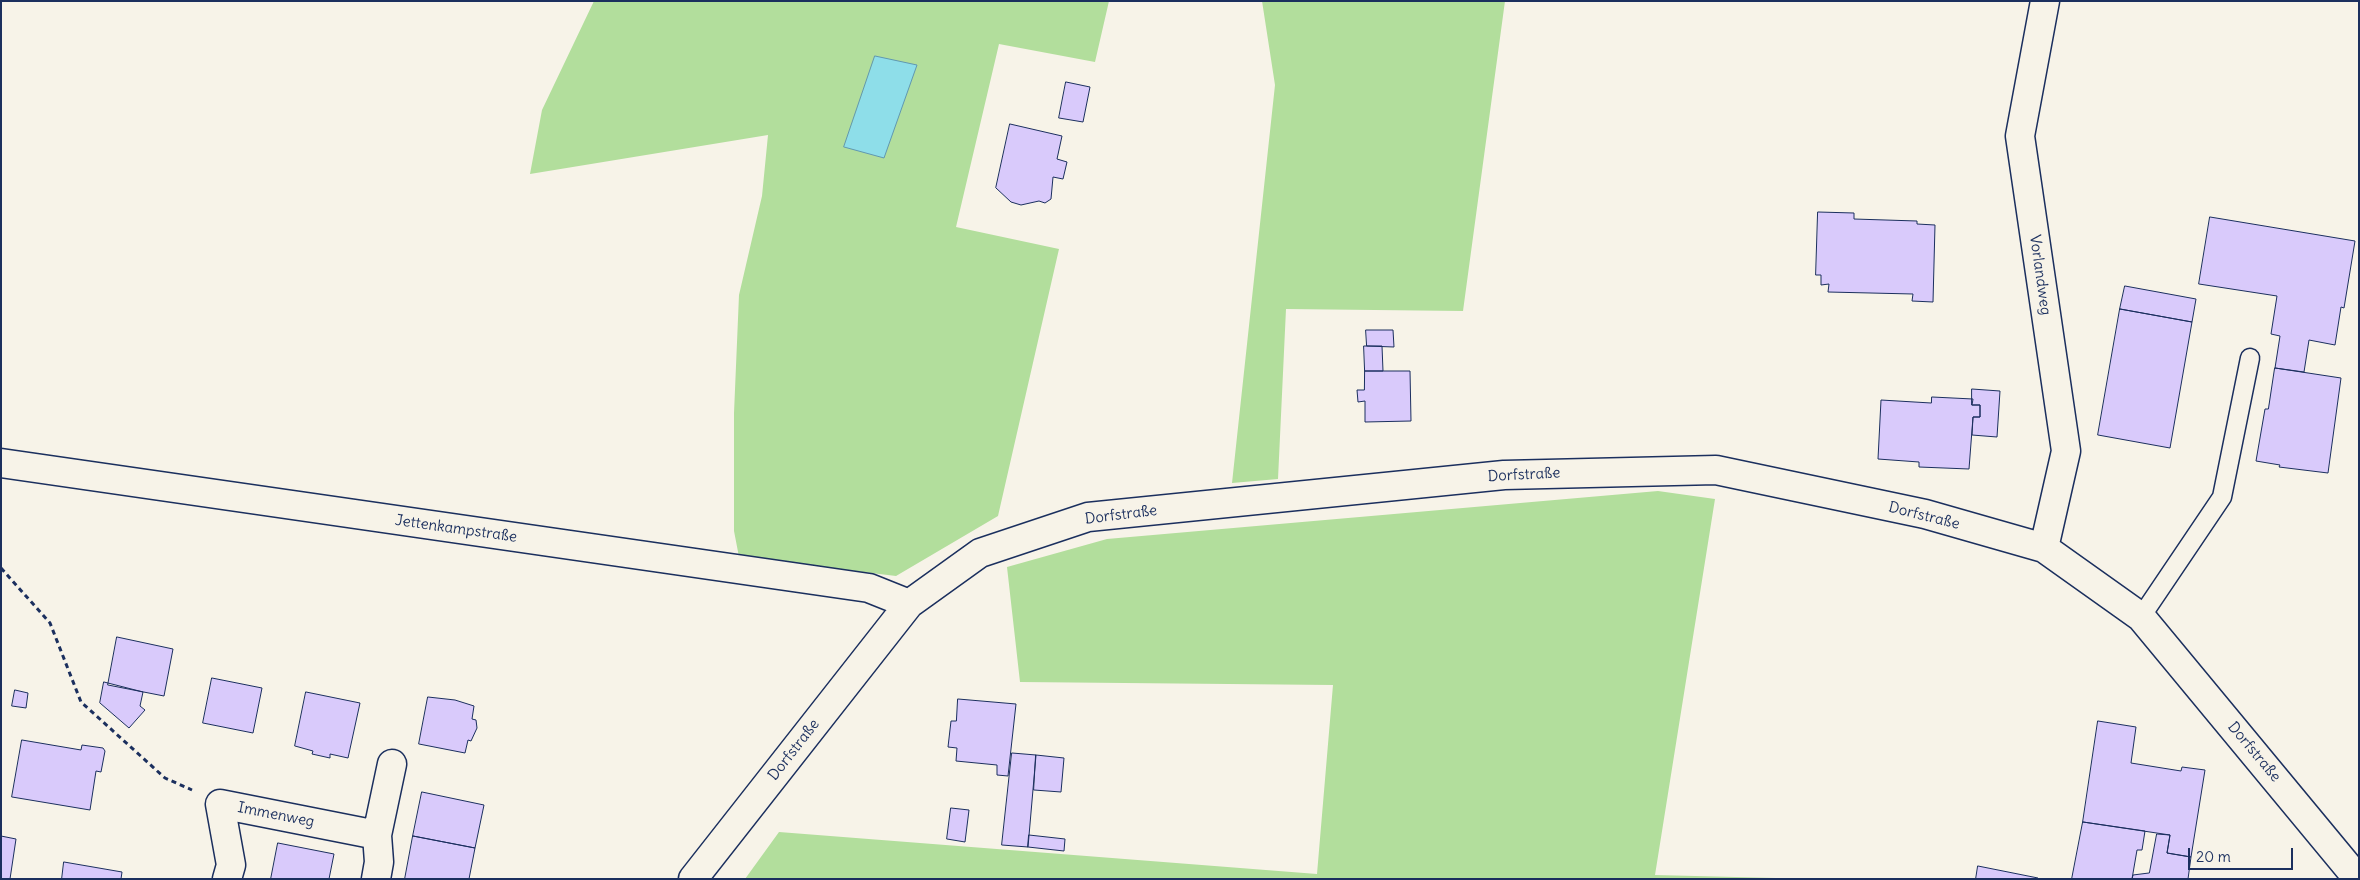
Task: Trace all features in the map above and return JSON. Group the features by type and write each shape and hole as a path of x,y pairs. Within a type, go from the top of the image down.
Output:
{"street":[{"name":"Vorlandweg","path":"2044,548 2066,450 2020,136 2045,1"},
{"name":"Jettenkampstraße","path":"1,463 869,588 909,604"},
{"name":"Dorfstraße","path":"693,879 909,604 980,554 1088,517 1504,475 1716,470 1925,514 2044,548 2141,617 2358,875"},
{"path":"376,879 379,862 377,835 392,764"},
{"name":"Immenweg","path":"227,879 231,865 220,804 377,835"}],"lane":[{"path":"2141,617 2222,498 2250,358"}],"path":[{"path":"1,568 50,623 81,702 165,778 220,804"}],"green space":[{"path":"594,1 1109,1 1095,62 999,44 956,227 1059,249 998,516 896,576 739,557 734,531 734,413 739,295 762,196 768,135 530,174 542,110"},
{"path":"1262,1 1505,1 1463,311 1286,309 1278,479 1232,483 1275,85"},
{"path":"1658,491 1715,499 1655,875 1816,879 745,879 779,832 1317,874 1333,685 1020,682 1007,567 1107,539"}],"water":[{"path":"875,56 917,65 884,158 844,147"}],"building":[{"path":"1066,82 1090,87 1083,122 1059,118"},
{"path":"1010,124 1062,136 1057,159 1067,162 1063,179 1053,177 1051,199 1045,203 1039,201 1021,205 1011,202 996,188"},
{"path":"1818,212 1854,213 1854,219 1917,221 1917,224 1935,225 1933,302 1912,301 1913,294 1828,292 1829,284 1821,285 1821,275 1816,275"},
{"path":"2210,217 2355,241 2344,308 2341,307 2335,345 2309,340 2304,372 2275,368 2280,336 2271,334 2277,296 2199,284"},
{"path":"2125,286 2196,299 2192,322 2120,309"},
{"path":"2120,309 2192,322 2170,448 2098,435"},
{"path":"1366,330 1393,330 1394,347 1367,346"},
{"path":"1364,346 1382,346 1383,371 1365,371"},
{"path":"2275,368 2341,378 2328,473 2279,467 2280,465 2256,461 2265,409 2268,409"},
{"path":"1365,371 1410,371 1411,421 1365,422 1365,401 1358,402 1357,390 1364,390"},
{"path":"1972,389 2000,391 1997,437 1972,435 1973,417 1980,417 1980,405 1972,405"},
{"path":"1932,397 1973,399 1972,405 1980,405 1980,417 1973,417 1969,469 1919,467 1919,462 1878,459 1881,400 1931,403"},
{"path":"117,637 173,649 164,696 108,685"},
{"path":"212,678 262,688 253,733 203,723"},
{"path":"104,682 143,692 140,706 145,710 129,728 100,703"},
{"path":"15,690 28,693 26,708 12,706"},
{"path":"306,692 360,703 348,758 330,754 330,758 312,754 313,751 295,746"},
{"path":"428,697 455,700 474,706 472,719 476,720 477,728 471,741 468,740 465,753 419,744"},
{"path":"958,699 1016,704 1008,776 997,775 997,765 956,761 957,748 948,747 951,721 956,721"},
{"path":"2098,721 2136,727 2131,763 2181,771 2182,767 2205,770 2191,857 2167,853 2170,835 2083,822"},
{"path":"22,740 81,750 82,745 103,748 105,751 101,772 96,771 90,810 12,797"},
{"path":"1012,753 1036,755 1028,847 1002,845"},
{"path":"1036,755 1064,758 1061,792 1034,790"},
{"path":"422,792 484,805 475,848 413,836"},
{"path":"951,808 969,810 965,842 947,839"},
{"path":"2083,822 2145,831 2142,850 2137,850 2132,879 2072,879"},
{"path":"2157,834 2170,835 2167,853 2191,857 2188,879 2132,879 2133,875 2149,873"},
{"path":"1029,835 1065,839 1064,851 1028,847"},
{"path":"1,836 16,839 10,879 1,879"},
{"path":"413,836 475,848 469,879 405,879"},
{"path":"278,843 334,854 329,879 271,879"},
{"path":"64,862 122,872 121,879 62,879"},
{"path":"1978,866 2038,878 2038,879 1976,879"}]}
